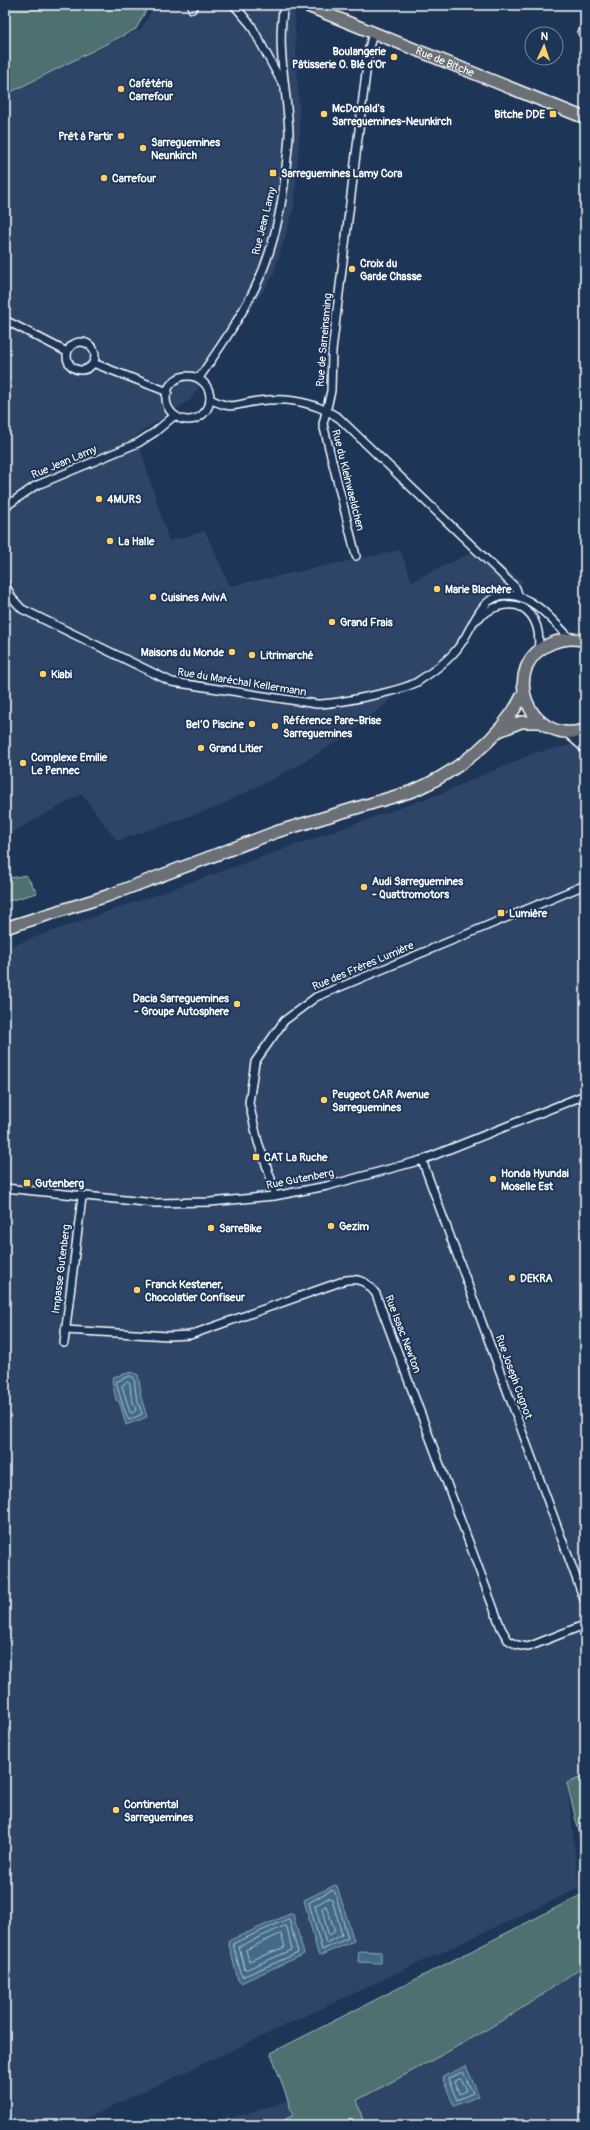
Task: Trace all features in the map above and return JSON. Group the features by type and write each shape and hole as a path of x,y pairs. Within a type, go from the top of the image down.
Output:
{"main road":[{"name":"Rue de Bitche","path":"305,5 585,118"},
{"path":"585,641 571,639 559,640 538,651 526,670 524,692 529,709 540,722 549,728 569,733 585,730"},
{"path":"5,928 107,896 276,832 413,791 449,773 494,734 513,711 524,692"},
{"path":"494,734 521,722 540,722"}],"street":[{"path":"234,5 251,25 284,86"},
{"name":"Rue Jean Lamy","path":"199,378 237,321 256,287 270,250 284,188 289,133 280,25 284,5"},
{"name":"Rue de Sarreinsming","path":"326,409 331,391 332,351 369,44 373,32"},
{"path":"5,320 67,352"},
{"path":"75,343 87,344 94,354 93,363 83,370 75,369 67,360 67,352 75,343"},
{"path":"93,363 168,392"},
{"path":"182,377 199,378 207,386 210,399 206,412 194,420 186,421 174,416 167,402 168,392 175,380 182,377"},
{"path":"210,399 225,406 234,407 258,401 275,400 297,401 326,409 339,418 516,588 519,597 540,609 571,639"},
{"name":"Rue du Kleinwaeldchen","path":"326,409 323,424 356,556"},
{"name":"Rue Jean Lamy","path":"5,507 35,486 138,443 156,432 174,416"},
{"name":"Rue du Maréchal Kellermann","path":"5,584 12,598 22,609 172,682 317,704 340,702 405,688 417,682 457,650 476,620 480,608 493,598 506,595 519,597"},
{"name":"Rue du Maréchal Kellermann","path":"476,620 491,609 501,606 516,606 524,609 531,614 538,627 540,634 538,651"},
{"path":"569,733 585,747"},
{"name":"Rue des Frères Lumière","path":"274,1196 271,1179 258,1142 249,1103 255,1062 284,1022 316,997 585,885"},
{"name":"Rue Gutenberg","path":"5,1188 82,1197 155,1203 210,1202 274,1196 327,1186 422,1160 585,1095"},
{"name":"Rue Joseph Cugnot","path":"422,1160 585,1602"},
{"name":"Impasse Gutenberg","path":"64,1343 82,1197"},
{"name":"Rue Isaac Newton","path":"65,1330 169,1336 190,1335 346,1280 356,1278 368,1283 379,1302 502,1628 508,1640 517,1645 528,1647 584,1625 585,1623"}],"shaded area":[{"path":"155,5 294,5 300,129 294,207 273,276 190,400 136,435 169,541 205,531 230,586 400,550 412,581 479,549 523,582 457,650 405,688 342,739 288,771 217,807 117,841 82,794 5,836 5,94 141,29"},
{"path":"585,742 585,1776 567,1783 579,1888 72,2125 5,2125 5,948 439,794 534,753"},
{"path":"585,1964 585,2125 209,2125 448,2052 557,1986"}],"green space":[{"path":"5,5 149,5 136,29 5,95"},
{"path":"26,875 37,893 5,902 5,879"},
{"path":"585,1776 585,1857 567,1783"},
{"path":"585,1893 585,1964 558,1984 503,2020 357,2100 364,2125 276,2125 293,2115 271,2053"}],"water":[{"path":"132,1372 138,1375 141,1392 140,1394 147,1417 126,1425 119,1401 116,1400 112,1380 113,1377"},
{"path":"335,1885 337,1886 354,1941 321,1955 318,1954 304,1900"},
{"path":"293,1914 304,1954 241,1983 238,1980 228,1941"},
{"path":"359,1951 381,1952 381,1963 358,1962"},
{"path":"466,2066 479,2096 454,2106 442,2077"}],"place":[{"name":"Boulangerie Pâtisserie O. Blé d'Or","path":"394,57"},
{"name":"Cafétéria Carrefour","path":"121,89"},
{"name":"McDonald's Sarreguemines-Neunkirch","path":"324,114"},
{"name":"Bitche DDE","path":"553,114"},
{"name":"Prêt à Partir","path":"121,136"},
{"name":"Sarreguemines Neunkirch","path":"143,148"},
{"name":"Sarreguemines Lamy Cora","path":"273,173"},
{"name":"Carrefour","path":"104,178"},
{"name":"Croix du Garde Chasse","path":"352,269"},
{"name":"4MURS","path":"99,499"},
{"name":"La Halle","path":"110,541"},
{"name":"Marie Blachère","path":"437,589"},
{"name":"Cuisines AvivA","path":"153,597"},
{"name":"Grand Frais","path":"332,622"},
{"name":"Maisons du Monde","path":"232,652"},
{"name":"Litrimarché","path":"252,655"},
{"name":"Kiabi","path":"43,674"},
{"name":"Bel’O Piscine","path":"252,724"},
{"name":"Référence Pare-Brise Sarreguemines","path":"275,726"},
{"name":"Grand Litier","path":"201,748"},
{"name":"Complexe Emilie Le Pennec","path":"23,763"},
{"name":"Audi Sarreguemines - Quattromotors","path":"364,887"},
{"name":"Lumière","path":"501,913"},
{"name":"Dacia Sarreguemines - Groupe Autosphere","path":"237,1004"},
{"name":"Peugeot CAR Avenue Sarreguemines","path":"324,1100"},
{"name":"CAT La Ruche","path":"256,1157"},
{"name":"Honda Hyundai Moselle Est","path":"493,1179"},
{"name":"Gutenberg","path":"27,1183"},
{"name":"Gezim","path":"331,1226"},
{"name":"SarreBike","path":"211,1228"},
{"name":"DEKRA","path":"512,1278"},
{"name":"Franck Kestener, Chocolatier Confiseur","path":"137,1290"},
{"name":"Continental Sarreguemines","path":"116,1810"}]}
